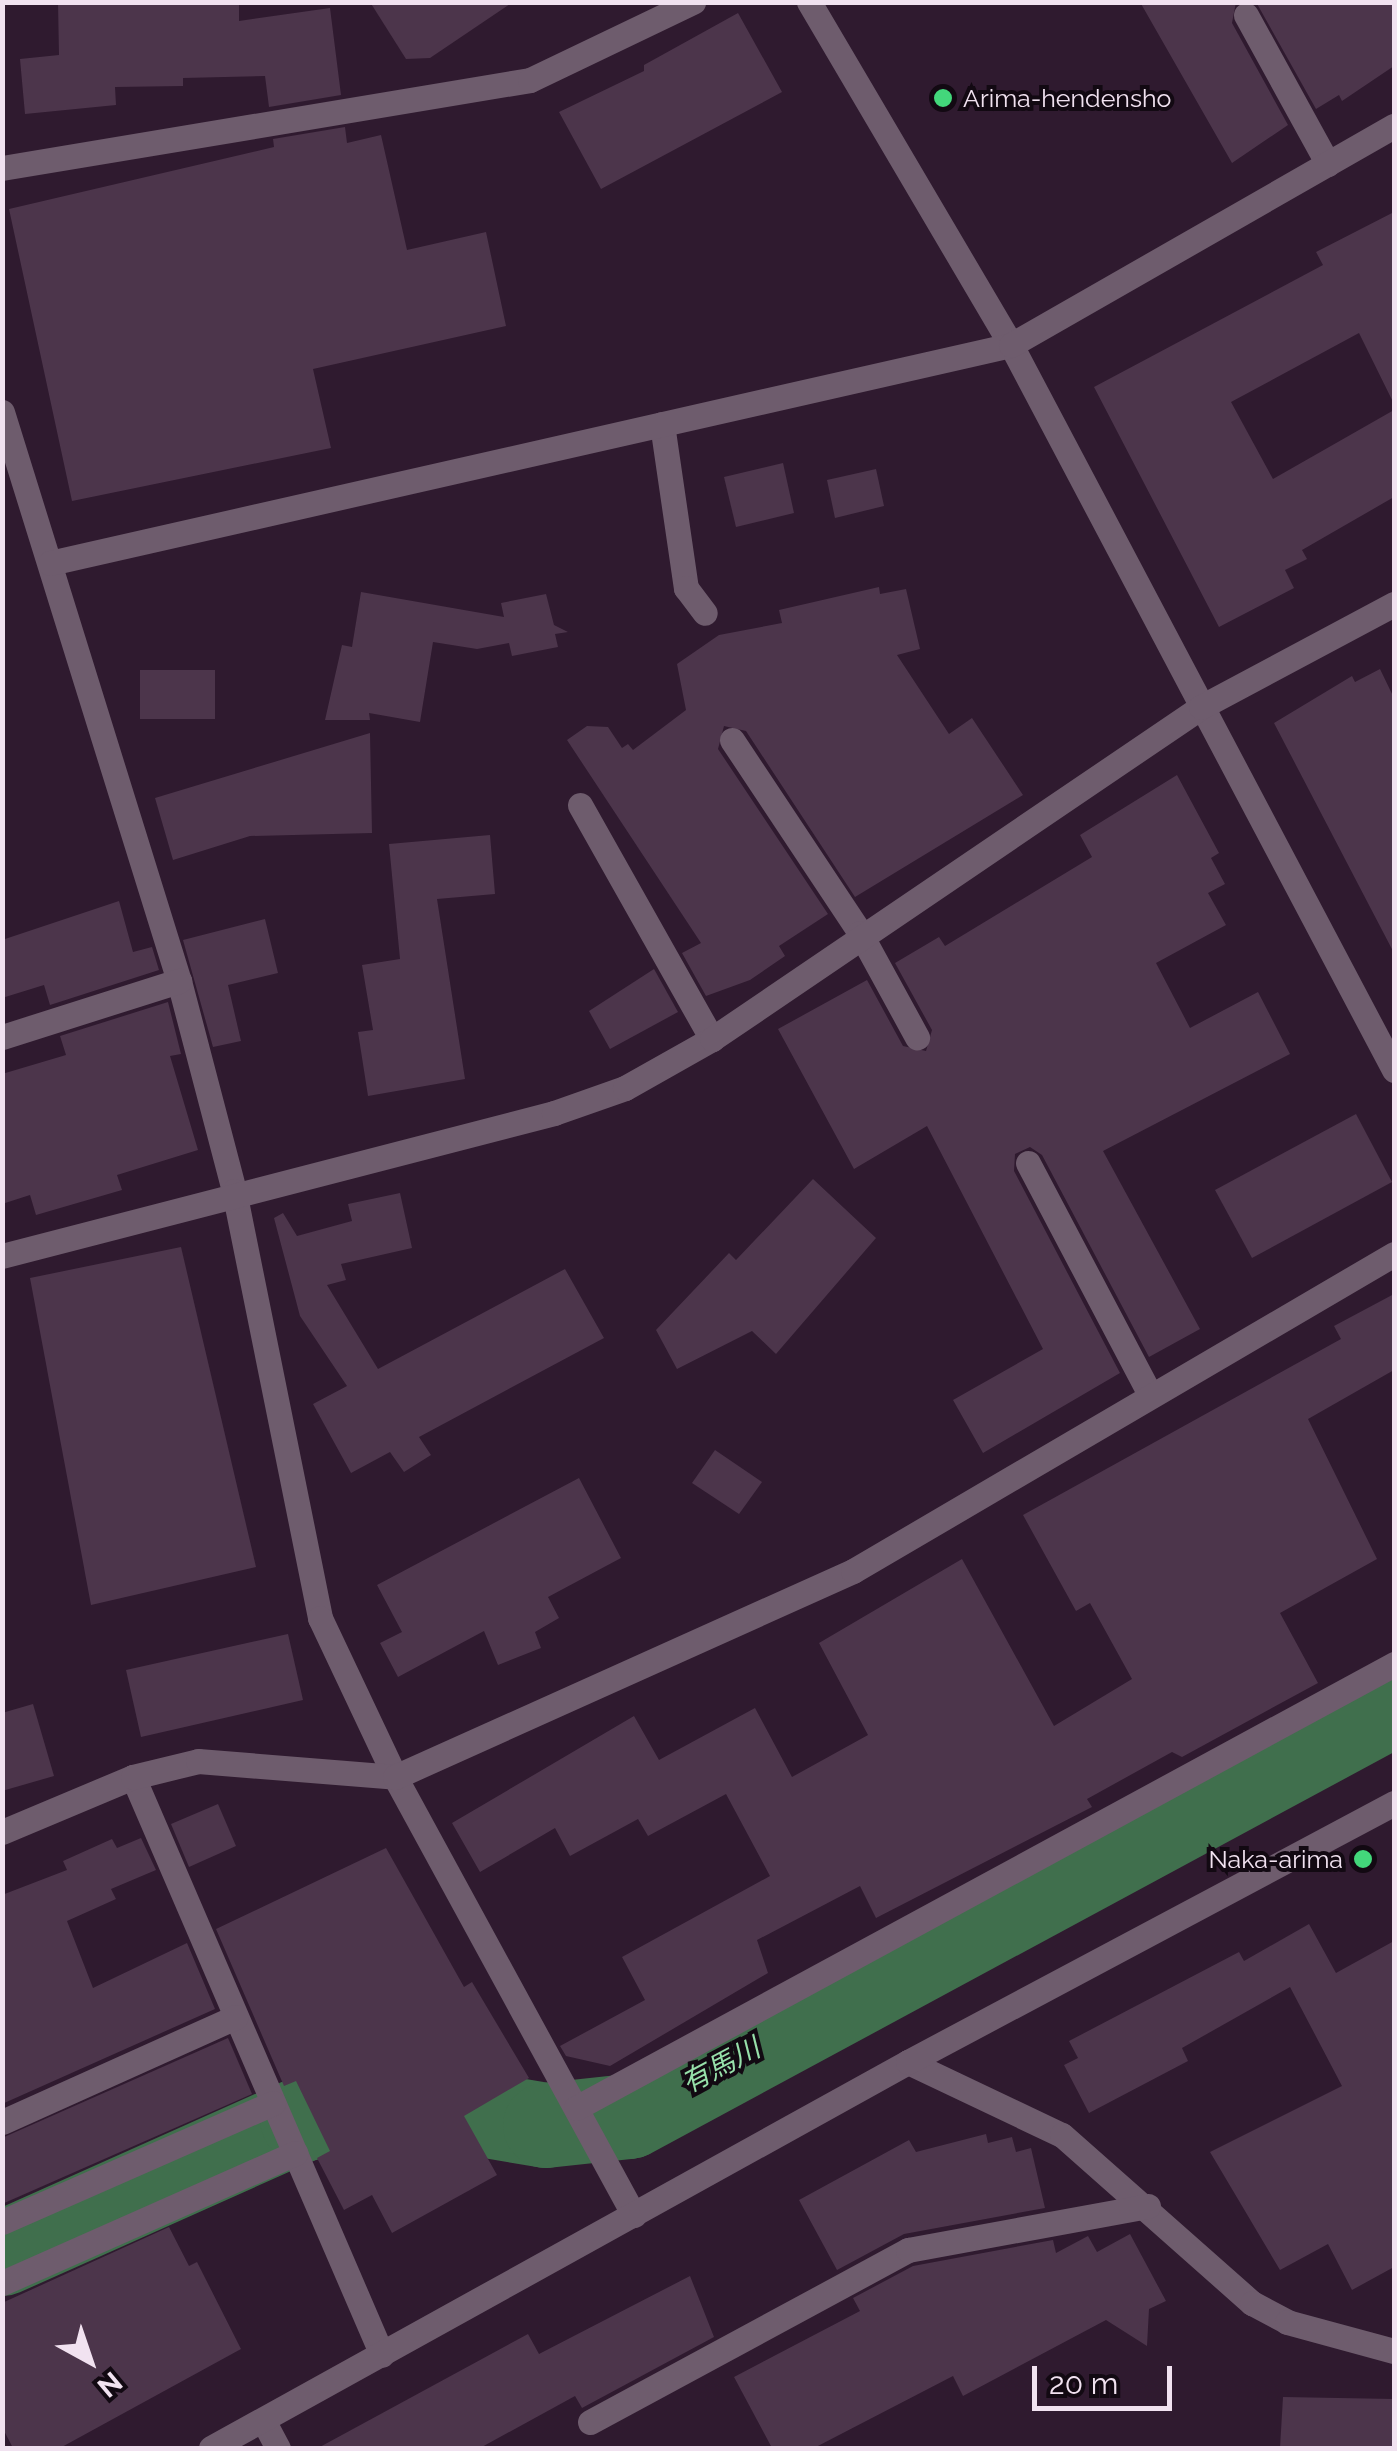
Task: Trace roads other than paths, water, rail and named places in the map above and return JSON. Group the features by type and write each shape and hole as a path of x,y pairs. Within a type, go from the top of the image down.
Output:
{"street":[{"path":"2,168 530,80 694,2"},
{"path":"809,2 1011,345 1394,1070"},
{"path":"1246,16 1328,164"},
{"path":"50,563 1011,345 1394,126"},
{"path":"2,412 179,982 234,1191 320,1618 394,1777 634,2213"},
{"path":"662,424 686,588 705,613"},
{"path":"2,1256 234,1191 554,1113 625,1088 712,1039 860,933 1201,706 1394,604"},
{"path":"732,740 860,933 917,1037"},
{"path":"580,805 712,1039"},
{"path":"2,1037 179,982"},
{"path":"1028,1163 1150,1394"},
{"path":"2,1832 133,1777 198,1762 394,1777 853,1571 1394,1254"},
{"path":"577,2109 1394,1664"},
{"path":"133,1777 382,2355"},
{"path":"211,2448 908,2062 1394,1803"},
{"path":"2,2122 236,2018"},
{"path":"908,2062 1062,2134 1148,2206 1252,2303 1286,2322 1394,2351"},
{"path":"2,2222 274,2105"},
{"path":"2,2283 294,2151"},
{"path":"590,2422 908,2250 1148,2206"},
{"path":"263,2420 278,2448"}],"waterway":[{"name":"有馬川","path":"2,2253 302,2119 368,2102 399,2100 545,2125 629,2116 1394,1703"}],"place":[{"name":"Arima-hendensho","path":"943,98"},
{"name":"Naka-arima","path":"1363,1859"}]}
